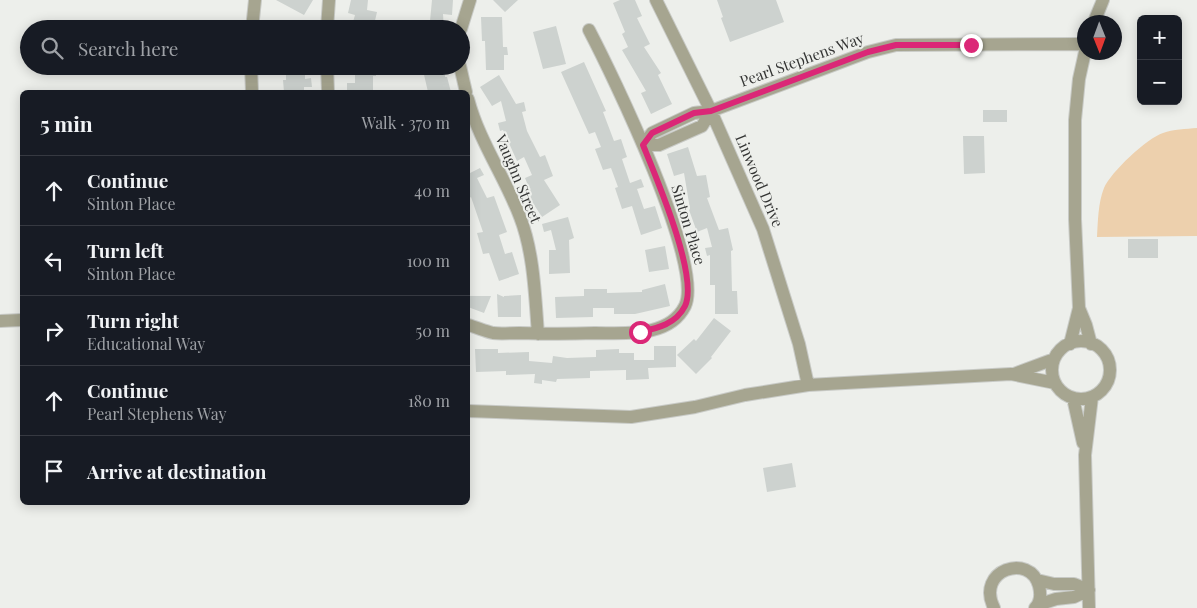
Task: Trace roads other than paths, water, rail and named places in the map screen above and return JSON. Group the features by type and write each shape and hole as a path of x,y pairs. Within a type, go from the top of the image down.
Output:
{"street":[{"path":"253,20 255,0"},
{"path":"328,20 329,0"},
{"path":"464,20 470,0"},
{"name":"Linwood Drive","path":"656,0 711,111 763,229 799,344 808,385"},
{"path":"1097,15 1103,0"},
{"name":"Sinton Place","path":"470,326 492,333 640,332 659,328 674,320 685,307 689,293 687,274 667,206 643,145 588,30"},
{"name":"Pearl Stephens Way","path":"643,145 652,133 694,113 711,111 868,52 896,45 1077,44"},
{"path":"1070,344 1079,308 1075,219 1074,120 1083,60"},
{"path":"251,75 252,90"},
{"path":"327,75 328,90"},
{"path":"462,75 466,90"},
{"name":"Vaughn Street","path":"470,104 488,150 520,218 535,288 538,334"},
{"path":"1079,308 1091,344"},
{"path":"0,321 20,320"},
{"path":"1077,342 1091,344 1105,354 1110,370 1109,378 1105,386 1092,397 1072,398 1059,390 1055,383 1052,367 1054,359 1063,348 1070,344 1077,342"},
{"path":"1011,374 1054,359"},
{"path":"470,411 631,418 695,407 745,395 808,385 1011,374 1055,383"},
{"path":"1089,608 1085,455 1092,397"},
{"path":"1072,398 1085,455"},
{"path":"994,608 990,599 989,588 994,578 1003,570 1014,567 1028,570 1038,580 1054,584 1074,584 1089,590"},
{"path":"1037,607 1041,593 1038,580"},
{"path":"1037,607 1056,599 1074,597 1089,590"}]}
